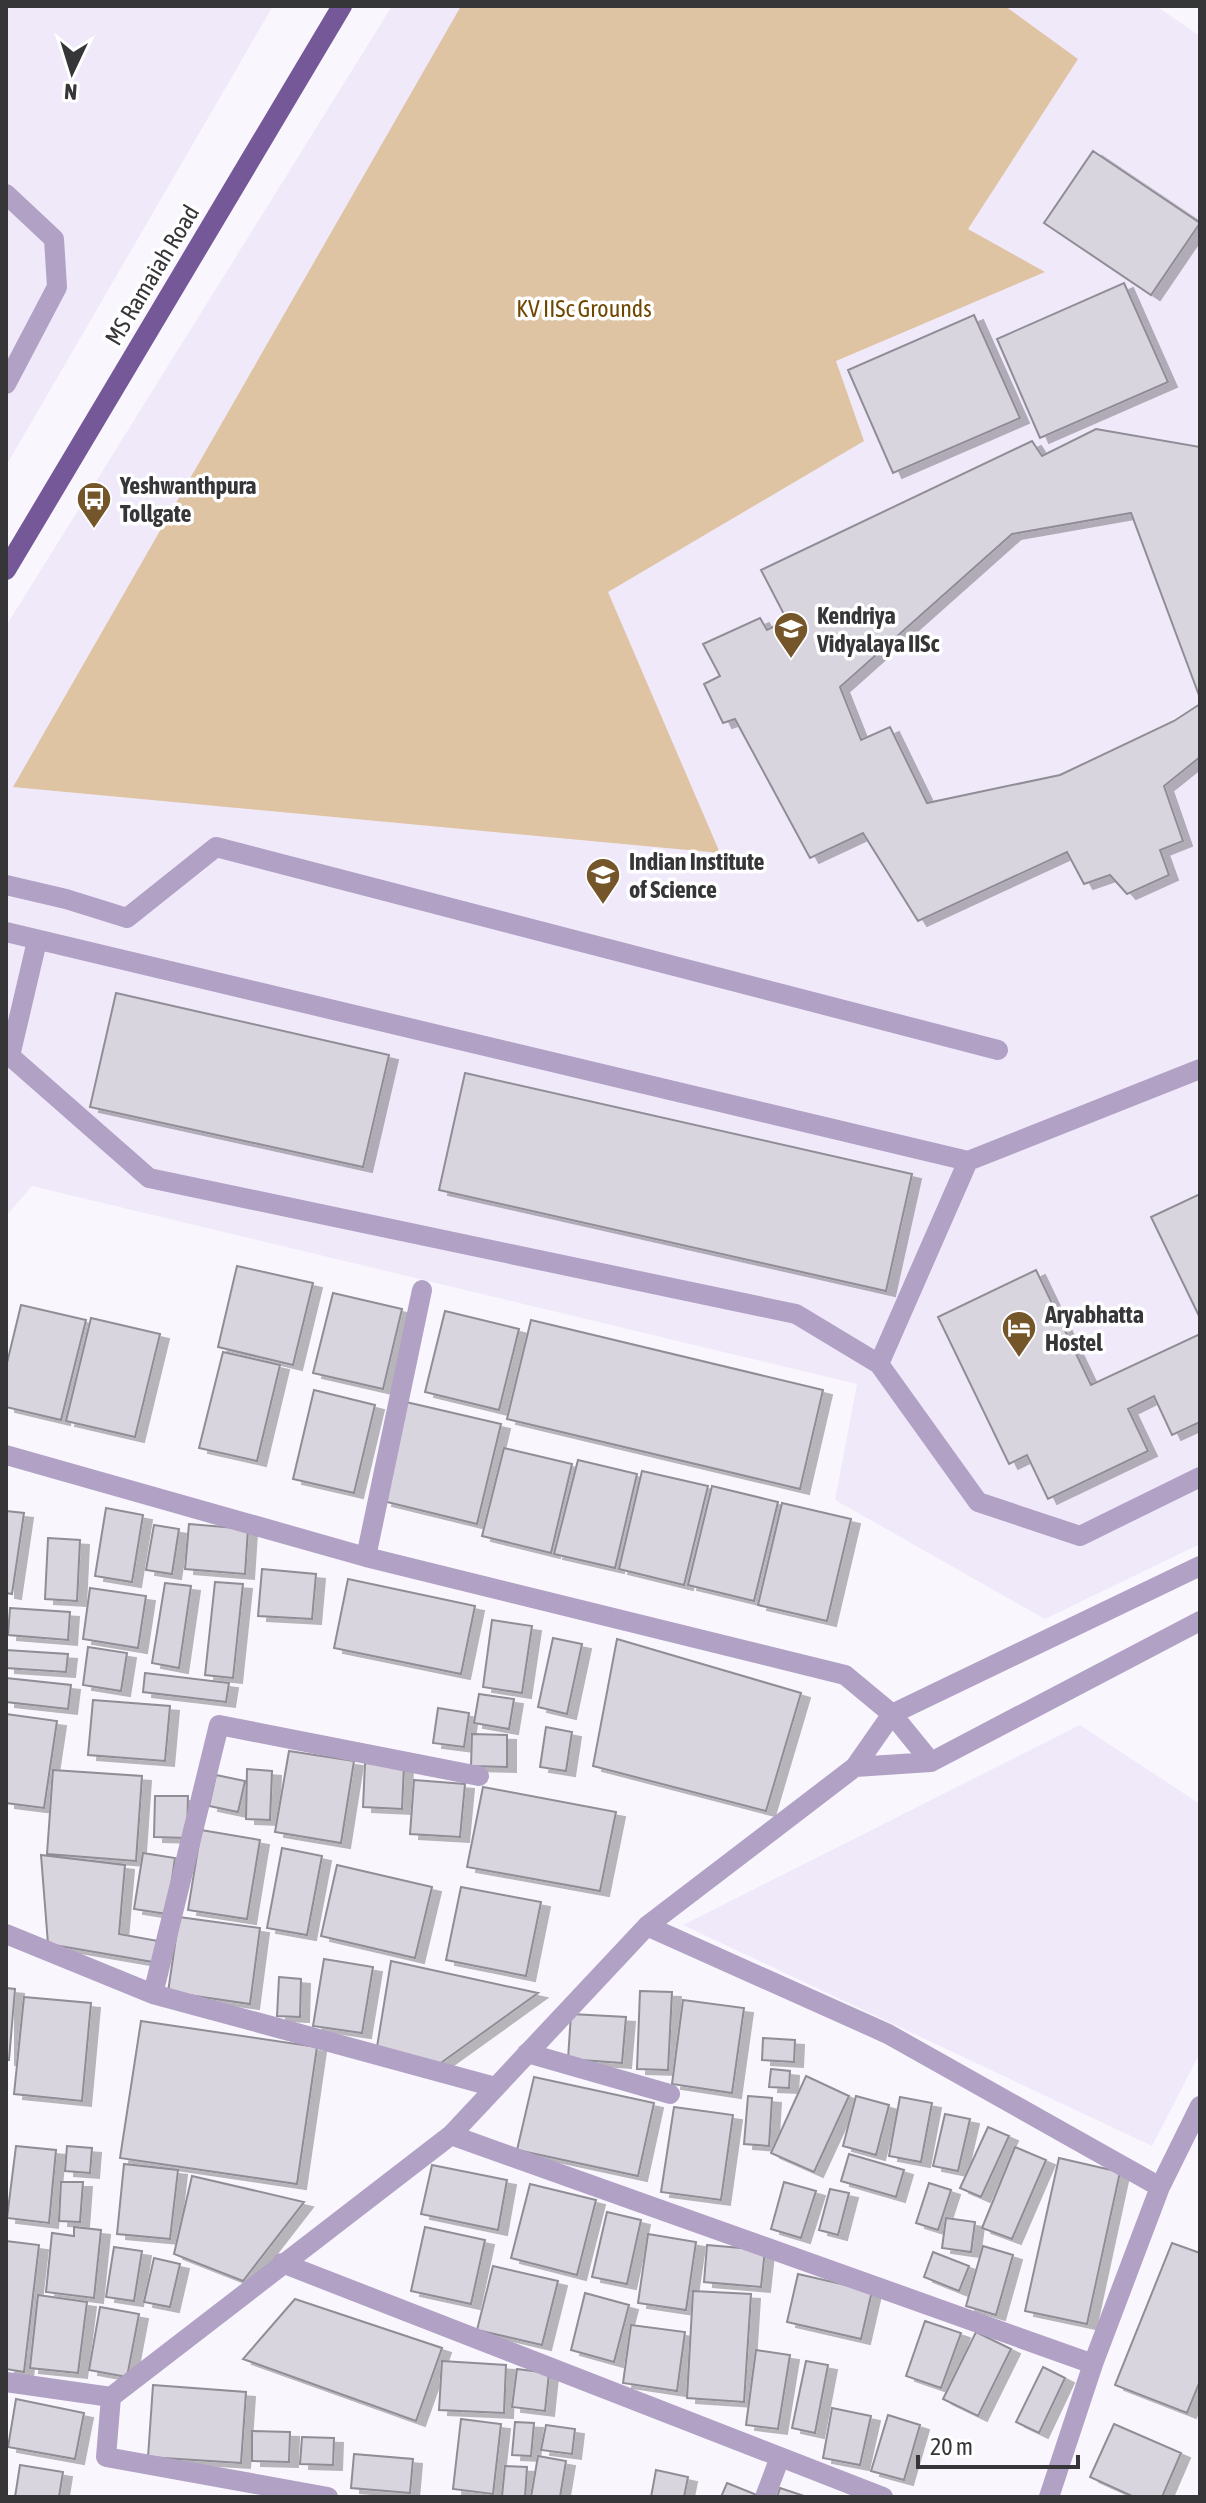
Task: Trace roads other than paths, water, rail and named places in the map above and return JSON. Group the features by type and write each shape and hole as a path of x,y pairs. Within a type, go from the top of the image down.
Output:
{"main road":[{"name":"MS Ramaiah Road","path":"6,570 342,6"}],"street":[{"path":"6,194 54,239 57,287 6,384"},
{"path":"6,885 127,918 216,847 998,1050"},
{"path":"6,932 968,1161 1200,1069"},
{"path":"37,941 10,1056 149,1178 796,1314 879,1364 978,1502 1080,1536 1200,1477"},
{"path":"879,1364 968,1161"},
{"path":"366,1557 422,1290"},
{"path":"6,1455 366,1557 845,1675 892,1714 931,1762"},
{"path":"6,2382 111,2397 451,2135 647,1926 855,1767 892,1714 1200,1566"},
{"path":"855,1767 931,1762 1200,1621"},
{"path":"153,1994 219,1725 479,1776"},
{"path":"647,1926 888,2034 1160,2187"},
{"path":"6,1934 153,1994 495,2087"},
{"path":"527,2053 670,2094"},
{"path":"1049,2497 1093,2364 1160,2187 1200,2106"},
{"path":"451,2135 1093,2364"},
{"path":"282,2263 883,2497"},
{"path":"111,2397 106,2457 328,2497"},
{"path":"765,2497 780,2457"}],"place":[{"name":"Yeshwanthpura Tollgate","path":"94,530"},
{"name":"Kendriya Vidyalaya IISc","path":"791,660"},
{"name":"Indian Institute of Science","path":"603,906"},
{"name":"Aryabhatta Hostel","path":"1019,1359"}],"park label":[{"name":"KV IISc Grounds","path":"584,308"}]}
